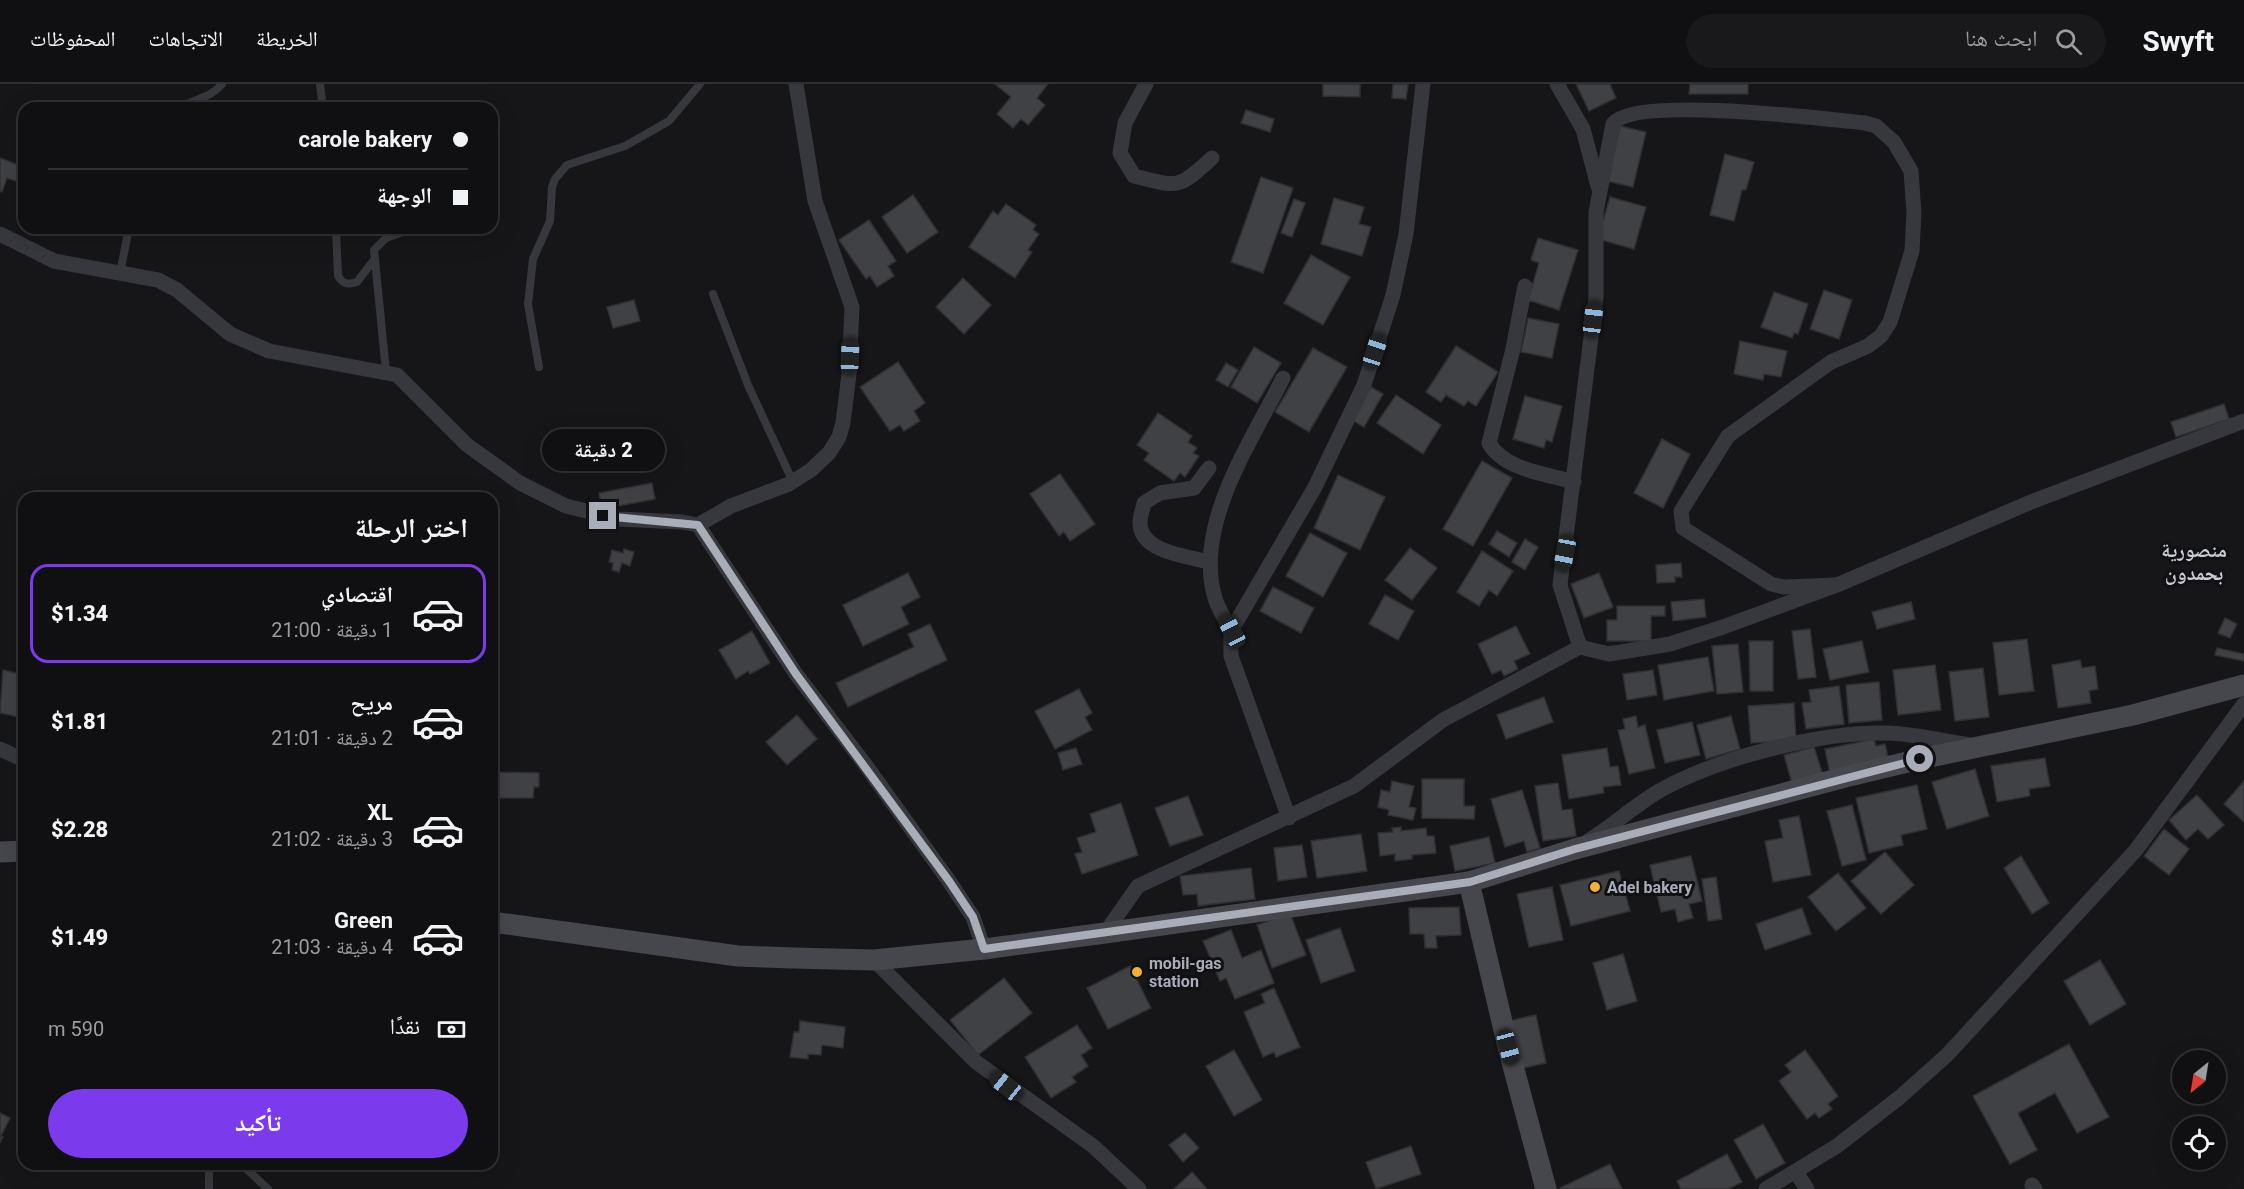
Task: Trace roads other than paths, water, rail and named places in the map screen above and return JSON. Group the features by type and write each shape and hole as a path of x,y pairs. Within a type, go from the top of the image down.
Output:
{"main road":[{"path":"498,923 738,956 874,960 984,949 1105,933 1470,882 1575,849 1856,775 2133,715 2244,685"},
{"path":"0,852 18,851"},
{"path":"1470,882 1508,1047 1546,1189"}],"street":[{"path":"0,234 54,261 158,280 177,290 230,334 269,351 299,358 386,371 397,375 410,385 467,445 503,472 546,497 587,513 618,519 698,525 731,506 793,482 811,470 829,453 839,437 849,374 852,307 815,201 796,84"},
{"path":"1146,84 1125,123 1120,153 1134,176 1172,186 1187,181 1212,158"},
{"path":"1232,631 1315,487 1364,385 1393,295 1406,234 1423,84"},
{"path":"1557,84 1583,129 1599,189"},
{"path":"1580,647 1560,585 1596,297 1596,212 1599,189 1616,121 1621,117 1663,109 1865,123 1876,126 1903,154 1911,171 1912,251 1890,322 1881,336 1868,346 1831,362 1728,436 1681,511 1683,528 1771,584 1784,587 1837,585"},
{"path":"1525,286 1513,349 1489,443 1500,457 1512,464 1574,482"},
{"path":"1283,378 1226,493 1214,528 1210,562 1215,600 1232,631 1232,656 1288,818"},
{"path":"1105,933 1138,886 1354,786 1443,720 1580,647 1609,654 1670,644 1837,585 2031,502 2244,421"},
{"path":"1209,468 1194,488 1160,493 1144,503 1139,524 1147,540 1166,551 1210,562"},
{"path":"698,525 790,666 864,763 955,890 973,917 984,949"},
{"path":"1766,1189 1837,1146 1891,1104 1947,1055 2136,850 2244,704"},
{"path":"1575,849 1659,792 1684,780 1770,749 1798,743 1888,733 1978,747"},
{"path":"0,749 18,757"},
{"path":"874,960 976,1062 1093,1146 1139,1189"},
{"path":"1796,1172 1807,1189"}],"lane":[{"path":"188,102 204,100 222,84"},
{"path":"320,84 322,102"},
{"path":"539,367 528,304 532,259 550,221 552,187 555,178 567,165 625,146 669,121 700,84"},
{"path":"120,273 128,234"},
{"path":"336,234 338,276 341,282 347,284 357,282 374,260"},
{"path":"386,371 374,260 375,250 379,243 400,234"},
{"path":"713,294 748,385 793,482"},
{"path":"209,1170 209,1189"},
{"path":"247,1170 268,1189"}],"place":[{"name":"Adel bakery","path":"1595,887"},
{"name":"mobil-gas station","path":"1137,972"}],"district":[{"name":"منصورية بحمدون","path":"2194,562"}]}
